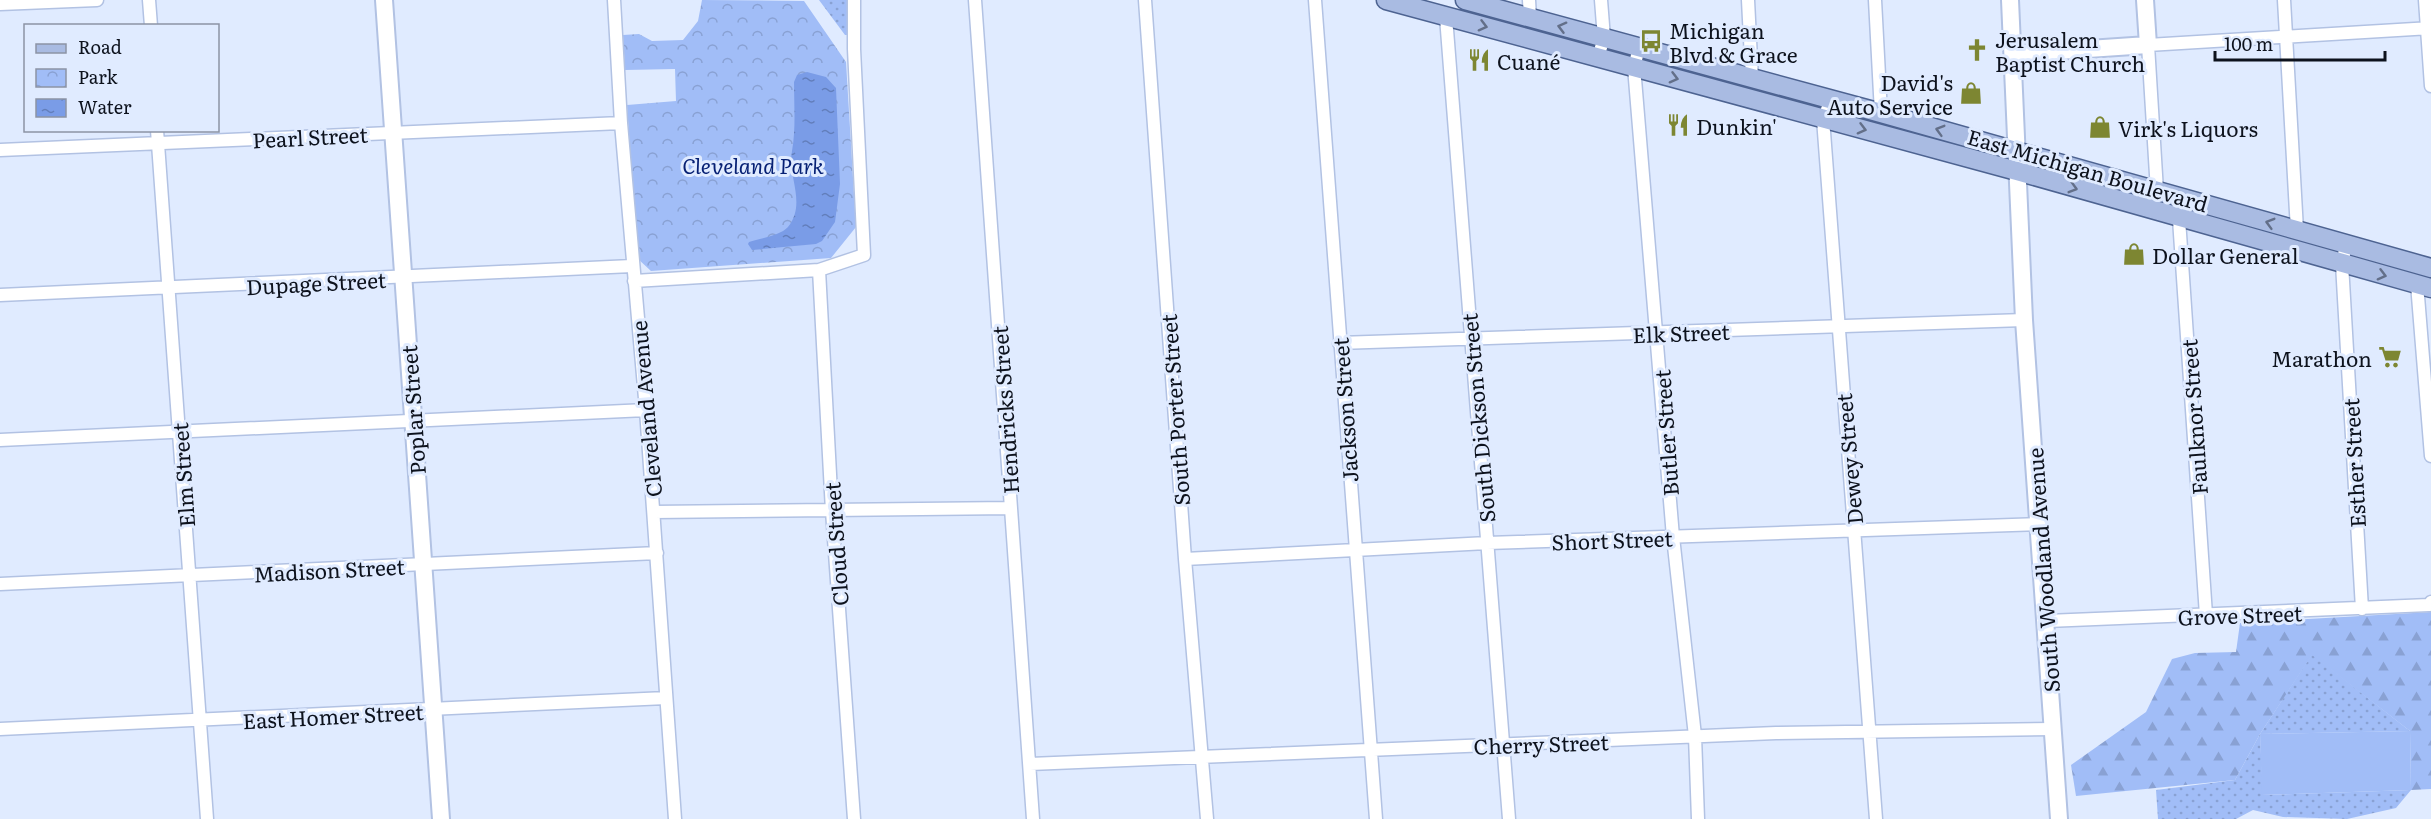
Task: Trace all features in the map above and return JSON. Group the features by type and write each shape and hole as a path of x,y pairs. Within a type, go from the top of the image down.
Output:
{"main road":[{"name":"East Michigan Boulevard","path":"1386,0 2017,171 2179,219 2424,286"},
{"name":"East Michigan Boulevard","path":"1465,0 1529,9 1604,38 1881,113 2431,268"}],"street":[{"path":"0,4 96,0"},
{"path":"150,0 151,24"},
{"name":"Poplar Street","path":"384,0 441,819"},
{"name":"Cleveland Avenue","path":"614,0 621,123 654,512 675,819"},
{"path":"634,281 819,270 864,255 854,49 854,0"},
{"name":"Hendricks Street","path":"975,0 1033,819"},
{"name":"South Porter Street","path":"1145,0 1185,559 1207,819"},
{"name":"Jackson Street","path":"1315,0 1376,819"},
{"path":"1598,57 1604,38 1601,0"},
{"path":"1748,0 1752,79"},
{"path":"1875,0 1881,113"},
{"name":"South Woodland Avenue","path":"2010,0 2024,320 2047,621 2059,819"},
{"path":"2145,0 2157,190"},
{"path":"2284,0 2297,230"},
{"path":"2425,0 2429,29 2431,86"},
{"name":"South Dickson Street","path":"1446,16 1509,819"},
{"path":"2013,54 2429,29"},
{"name":"Butler Street","path":"1639,48 1634,67 1673,537 1695,736 1698,819"},
{"name":"Dewey Street","path":"1831,100 1823,119 1876,819"},
{"name":"Pearl Street","path":"0,150 157,137 393,132 621,123"},
{"name":"Elm Street","path":"157,137 207,819"},
{"name":"Faulknor Street","path":"2179,219 2206,615"},
{"name":"Esther Street","path":"2346,245 2342,264 2362,609"},
{"name":"Dupage Street","path":"0,295 632,266"},
{"name":"Cloud Street","path":"819,270 832,511 854,819"},
{"path":"2424,286 2431,456"},
{"name":"Elk Street","path":"1339,343 2024,320"},
{"path":"0,440 646,411"},
{"path":"654,512 1011,508"},
{"name":"Short Street","path":"1185,559 1487,543 2039,524"},
{"name":"Madison Street","path":"0,584 657,553"},
{"name":"Grove Street","path":"2047,621 2362,609 2431,602"},
{"name":"East Homer Street","path":"0,729 433,711 666,698"},
{"name":"Cherry Street","path":"1030,764 1695,736 2053,729"}],"green space":[{"name":"Cleveland Park","path":"702,0 804,1 846,62 856,227 831,258 651,271 637,258 627,105 676,101 675,69 625,70 623,35 639,34 652,41 683,40 698,21"},
{"path":"819,0 849,0 848,35 845,35"},
{"path":"2431,612 2431,789 2411,790 2410,731 2312,655 2260,734 2235,780 2076,796 2071,765 2146,712 2172,659 2195,653 2236,652 2240,623"},
{"path":"2312,654 2410,731 2260,734"},
{"path":"2410,731 2411,790 2262,795 2260,734"},
{"path":"2260,734 2263,795 2411,790 2396,808 2347,819 2283,817 2253,810 2236,819 2158,819 2156,790 2235,780"}],"water":[{"path":"807,72 826,77 836,88 840,184 835,222 822,241 816,244 752,250 749,242 780,233 788,227 796,209 791,160 794,82 797,75"}],"place":[{"name":"Michigan Blvd & Grace","path":"1651,41"},
{"name":"Jerusalem Baptist Church","path":"1977,50"},
{"name":"Cuané","path":"1479,60"},
{"name":"David's Auto Service","path":"1971,93"},
{"name":"Dunkin'","path":"1678,125"},
{"name":"Virk's Liquors","path":"2100,127"},
{"name":"Dollar General","path":"2134,254"},
{"name":"Marathon","path":"2390,357"}]}
